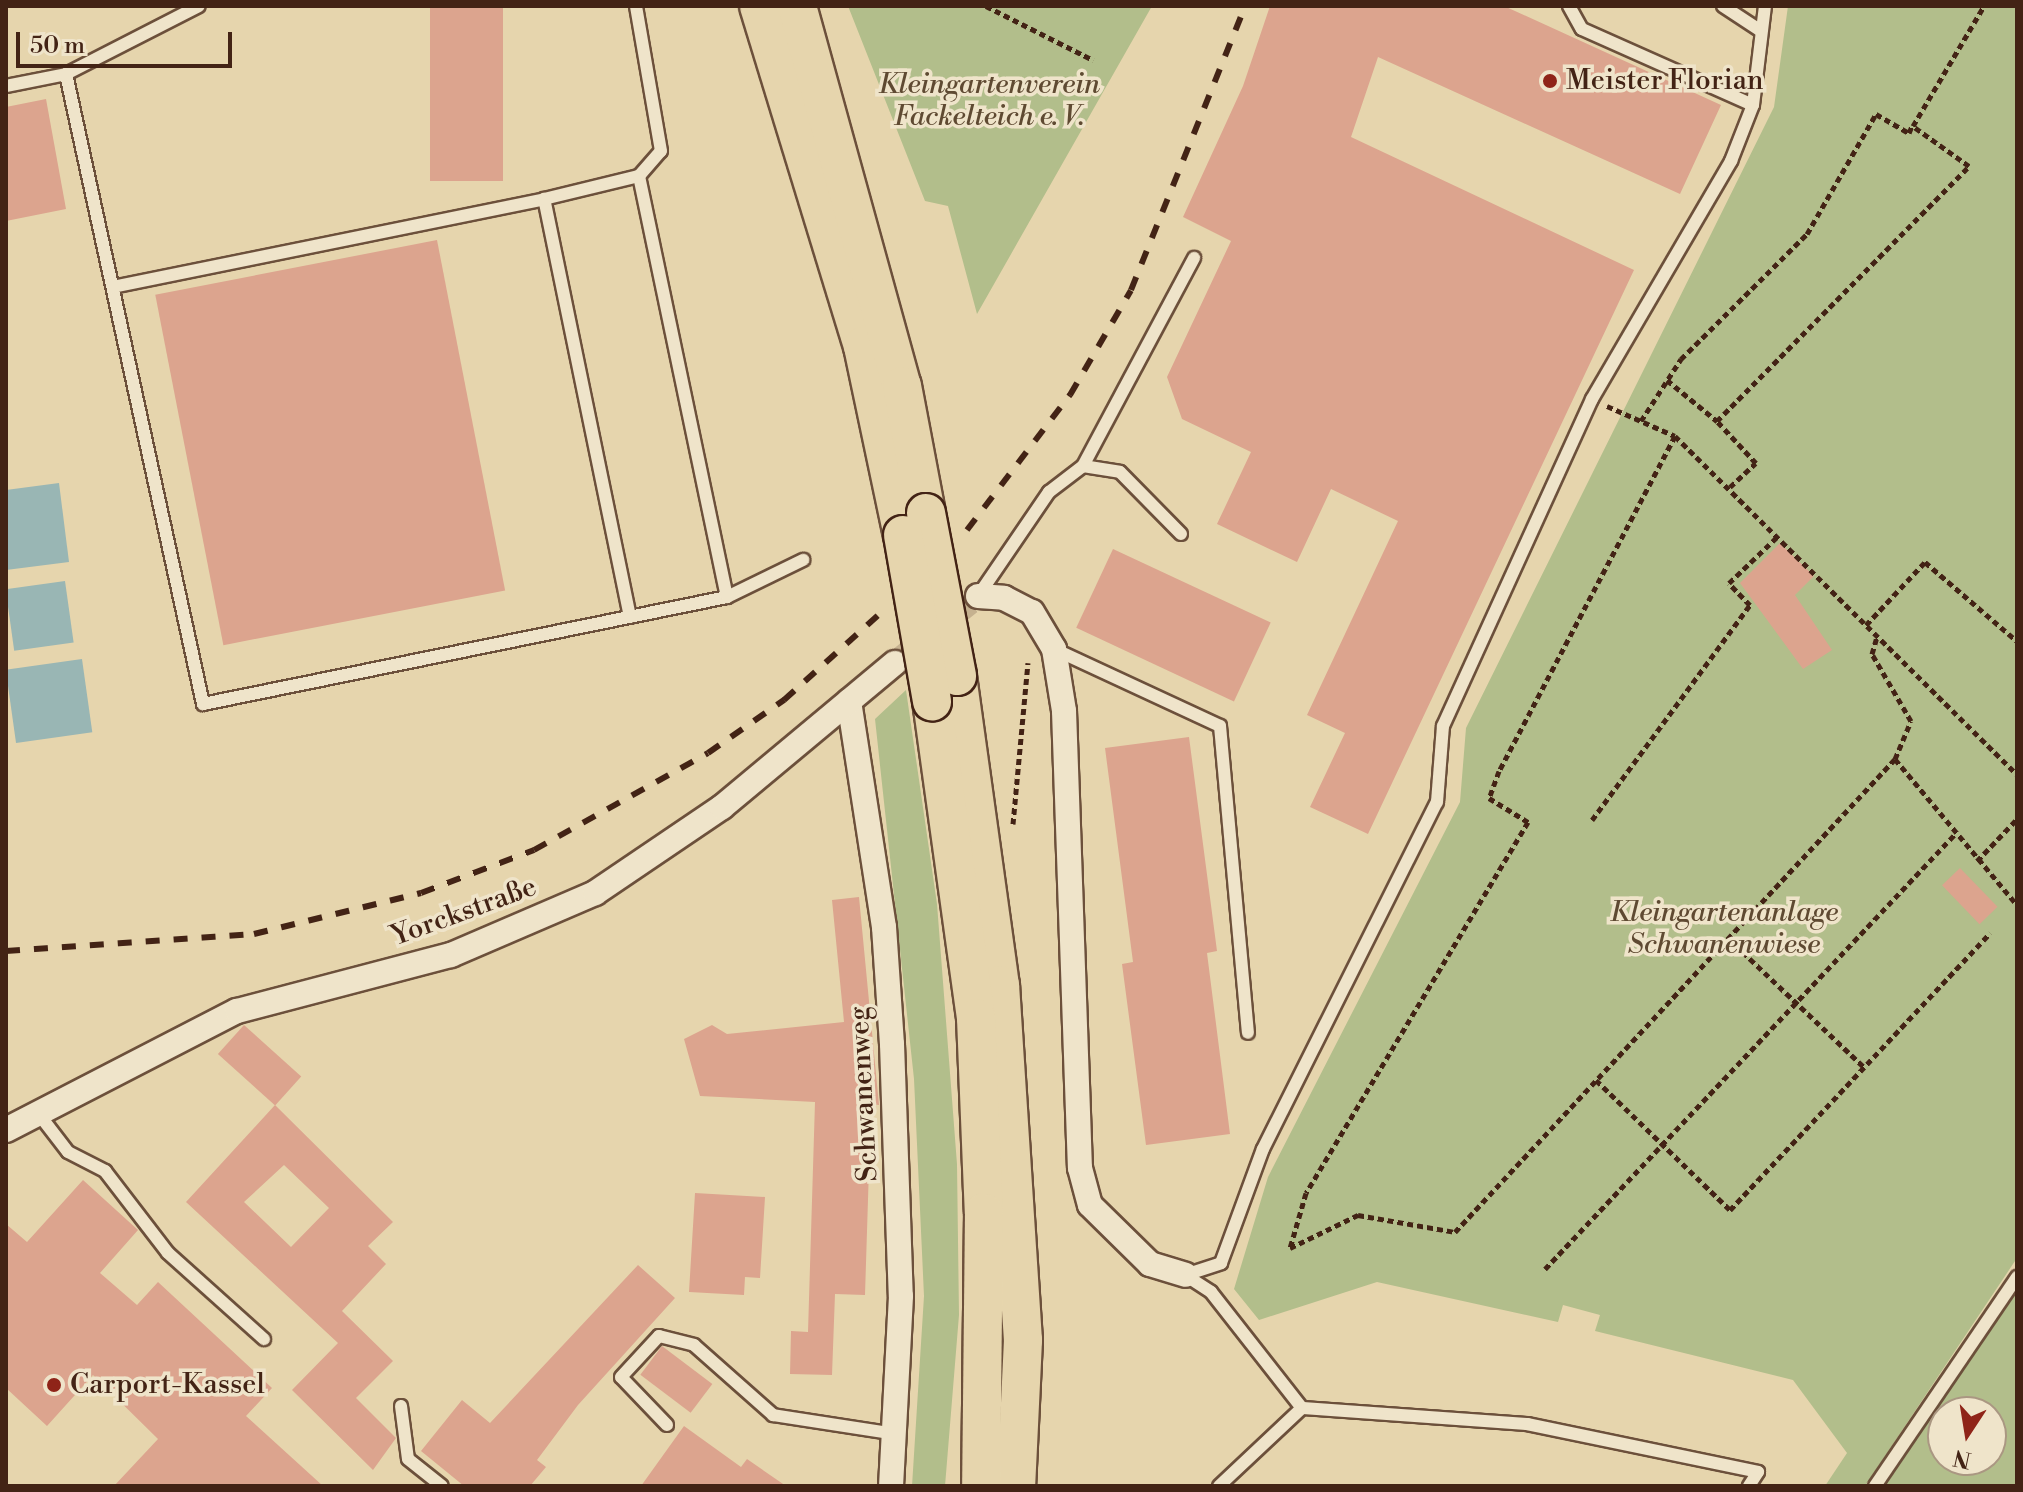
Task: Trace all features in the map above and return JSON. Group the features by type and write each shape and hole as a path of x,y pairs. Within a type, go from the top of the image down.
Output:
{"main road":[{"path":"759,6 914,524"},
{"path":"797,6 898,371 914,524 1000,985 1023,1340 1016,1486"},
{"path":"944,688 976,1018 984,1213 981,1486"}],"street":[{"path":"978,596 1004,598 1032,612 1054,649 1064,711 1080,1168 1090,1205 1118,1240 1150,1264 1185,1275"},
{"name":"Yorckstraße","path":"6,1130 237,1011 451,955 595,893 722,807 895,663"},
{"name":"Schwanenweg","path":"849,701 884,927 892,1044 901,1296 891,1486"}],"lane":[{"path":"6,86 66,74 199,6"},
{"path":"113,287 544,199 639,176 661,151 636,6"},
{"path":"1569,6 1582,29 1753,105"},
{"path":"1723,6 1761,31"},
{"path":"1185,1275 1221,1263 1263,1149 1437,802 1443,726 1592,399 1731,161 1753,105 1765,6"},
{"path":"66,74 203,704 727,597 803,560"},
{"path":"639,176 727,597"},
{"path":"544,199 630,617"},
{"path":"978,596 1049,492 1083,466 1194,258"},
{"path":"1083,466 1120,472 1181,534"},
{"path":"1054,649 1220,726 1248,1033"},
{"path":"38,1113 68,1152 105,1171 168,1253 264,1339"},
{"path":"1185,1275 1211,1292 1302,1408"},
{"path":"1875,1486 2017,1277"},
{"path":"667,1425 621,1377 659,1336 694,1345 773,1415 896,1434"},
{"path":"401,1406 408,1459 442,1486"},
{"path":"1219,1486 1302,1408 1527,1424 1758,1472 1749,1486"}],"path":[{"path":"986,6 1093,60"},
{"path":"1641,421 1667,380 1807,234 1876,114 1909,133 1984,6"},
{"path":"1717,421 1969,166 1913,126"},
{"path":"1667,380 1717,421 1756,463 1730,487"},
{"path":"1592,399 1675,436 1730,487 2017,775"},
{"path":"1675,436 1499,771 1489,798 1528,822 1306,1193 1290,1248 1358,1215 1455,1232 1895,759 1911,721 1872,654 1877,636"},
{"path":"1592,820 1750,605 1729,583 1778,536"},
{"path":"1866,625 1925,562 2017,641"},
{"path":"1012,837 1032,612"},
{"path":"1895,759 1977,861 2017,905"},
{"path":"1977,861 2017,819"},
{"path":"1545,1269 1665,1147 1955,834"},
{"path":"1596,1080 1730,1210 1990,933"},
{"path":"1728,938 1865,1068"}],"green space":[{"name":"Kleingartenverein Fackelteich e. V.","path":"848,6 1152,6 977,314 948,206 925,201"},
{"name":"Kleingartenanlage Schwanenwiese","path":"1788,6 2017,6 2017,1258 1865,1486 1825,1486 1847,1453 1793,1380 1595,1331 1600,1315 1563,1305 1558,1322 1377,1282 1259,1320 1234,1289 1268,1177 1460,802 1466,728 1774,107"},
{"path":"906,690 937,904 957,1164 959,1315 945,1486 912,1486 924,1296 914,1079 875,719"},
{"path":"2017,1290 2017,1486 1882,1486 1927,1421 1927,1476 2007,1476 2007,1396 1944,1396"}],"water":[{"path":"59,483 69,562 6,570 6,490"},
{"path":"65,581 74,642 14,651 6,589"},
{"path":"82,659 92,732 16,743 6,670"}],"building":[{"path":"430,6 503,6 503,181 430,181"},
{"path":"1270,6 1504,6 1721,105 1680,194 1378,57 1351,137 1634,270 1368,834 1310,807 1345,733 1307,715 1398,521 1331,489 1297,562 1217,524 1251,452 1182,419 1167,377 1231,241 1183,217 1243,86"},
{"path":"46,99 66,209 6,221 6,107"},
{"path":"437,240 505,590 223,645 155,295"},
{"path":"1780,543 1814,576 1795,595 1832,650 1803,669 1740,583"},
{"path":"1113,549 1271,623 1234,701 1076,628"},
{"path":"1189,737 1217,951 1207,953 1230,1134 1146,1145 1122,964 1133,962 1105,748"},
{"path":"1960,868 1998,907 1980,924 1942,885"},
{"path":"859,897 879,1105 871,1104 865,1295 835,1294 832,1375 790,1374 791,1331 808,1332 815,1102 700,1096 684,1039 712,1025 727,1034 844,1022 832,900"},
{"path":"244,1025 301,1077 275,1106 218,1054"},
{"path":"275,1105 393,1222 368,1246 386,1264 342,1311 393,1361 356,1398 396,1438 373,1470 292,1390 338,1343 186,1202","holes":["284,1165 329,1208 291,1247 244,1202"]},
{"path":"83,1180 138,1230 100,1273 137,1305 158,1282 272,1388 246,1416 323,1486 114,1486 158,1439 93,1375 47,1426 6,1388 6,1224 27,1242"},
{"path":"695,1193 765,1197 760,1278 745,1277 744,1295 689,1292"},
{"path":"638,1265 675,1298 578,1405 537,1460 546,1467 530,1486 464,1486 421,1451 462,1400 490,1423"},
{"path":"662,1346 712,1384 691,1413 640,1375"},
{"path":"684,1426 741,1467 747,1459 786,1486 641,1486"}],"tunnel":[{"path":"895,663 978,596"}],"railway":[{"path":"967,530 1070,395 1131,290 1245,6"},
{"path":"6,951 254,934 421,893 534,850 708,753 784,700 885,609"}],"place":[{"name":"Meister Florian","path":"1550,81"},
{"name":"Carport-Kassel","path":"54,1385"}]}
